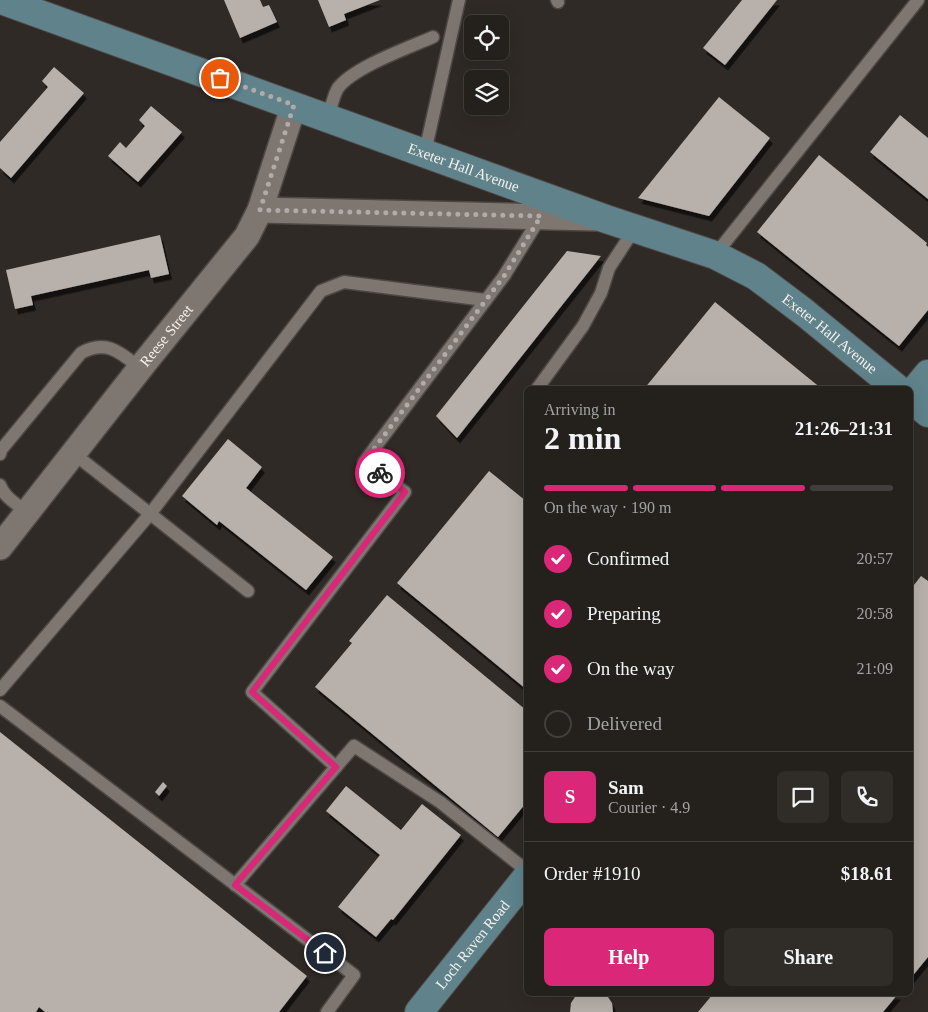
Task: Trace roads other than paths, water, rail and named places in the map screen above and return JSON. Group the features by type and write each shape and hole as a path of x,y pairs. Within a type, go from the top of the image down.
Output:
{"street":[{"name":"Exeter Hall Avenue","path":"1,0 606,219 715,255 756,276 805,313 894,386"},
{"name":"Reese Street","path":"0,546 247,236 260,210 294,105"},
{"path":"260,210 606,219"},
{"path":"913,393 928,374"},
{"path":"913,400 928,413"},
{"name":"Loch Raven Road","path":"419,1012 524,881"}],"lane":[{"path":"425,152 459,0"},
{"path":"715,255 918,0"},
{"path":"328,117 338,88 352,77 368,66 433,37"},
{"path":"336,767 252,692 405,492 364,462 504,276 541,216"},
{"path":"539,386 583,326 600,293 608,268 635,228"},
{"path":"0,690 150,514 321,291 344,282 485,300"},
{"path":"0,454 1,450 81,354 91,348 103,347 115,350 140,368"},
{"path":"73,453 248,591"},
{"path":"0,485 1,489 11,500 26,512"},
{"path":"0,706 354,975 327,1012"},
{"path":"235,885 354,746 440,802 524,868"}]}
